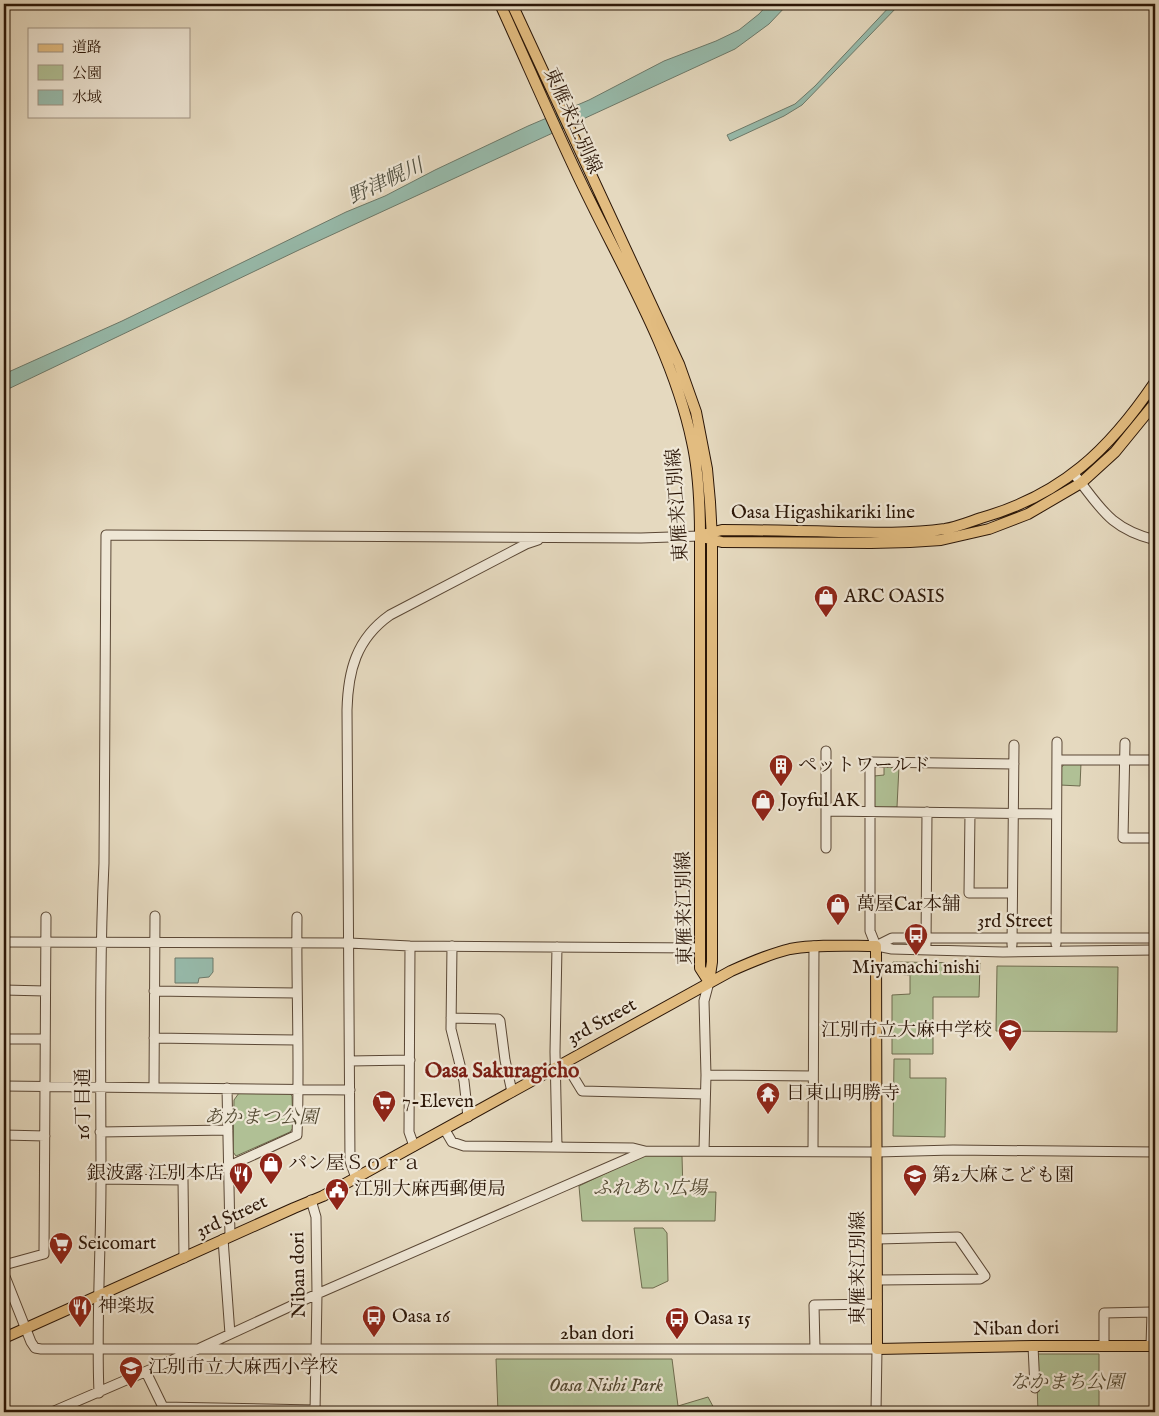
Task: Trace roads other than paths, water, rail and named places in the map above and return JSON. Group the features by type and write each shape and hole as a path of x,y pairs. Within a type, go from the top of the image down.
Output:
{"main road":[{"name":"東雁来江別線","path":"500,4 573,165 647,318 680,395 694,453 700,506 700,968 710,982"},
{"name":"東雁来江別線","path":"512,4 650,300 690,392 707,469 712,536 712,962 710,982"},
{"name":"Oasa Higashikariki line","path":"700,536 712,536 722,530 909,532 944,529 994,515 1022,504 1053,488 1074,474 1114,437 1155,382"},
{"name":"Oasa Higashikariki line","path":"712,536 722,542 872,544 941,540 989,529 1028,514 1081,483 1115,452 1155,403"},
{"name":"3rd Street","path":"4,1338 323,1196 710,982 766,956 791,949 814,946 876,946"},
{"name":"東雁来江別線","path":"876,946 877,1349"},
{"name":"Niban dori","path":"877,1349 1153,1346"}],"street":[{"path":"1074,474 1110,518 1126,530 1155,540"},
{"name":"16丁目通","path":"99,1393 97,1349 100,1296 100,1086 106,535 553,538"},
{"path":"356,1178 350,1161 348,689 351,669 360,649 371,632 390,615 526,544 553,538 678,538 700,536"},
{"path":"1056,952 1057,742"},
{"path":"1125,744 1123,838 1155,838"},
{"path":"1012,952 1014,745"},
{"path":"826,751 826,848"},
{"path":"1056,760 1155,760"},
{"path":"876,946 870,931 870,762 1014,764"},
{"path":"826,811 1056,814"},
{"path":"926,950 927,812"},
{"path":"970,813 969,893 1012,893"},
{"path":"154,1087 155,916"},
{"path":"229,1166 297,1136 299,1089 297,917"},
{"path":"4,1265 44,1254 46,918"},
{"name":"3rd Street","path":"876,946 892,938 1155,938"},
{"path":"4,942 350,943 410,946 700,948"},
{"path":"410,946 410,1132 414,1146"},
{"path":"452,946 451,1029 464,1081 468,1117"},
{"path":"813,1151 814,946"},
{"name":"3rd Street","path":"876,946 892,949 1012,952 1155,950"},
{"path":"557,947 560,1066 557,1147"},
{"path":"704,1151 706,1075 704,1001 710,982"},
{"path":"4,990 45,991"},
{"path":"154,991 297,993"},
{"path":"451,1018 498,1019 500,1021 505,1060 512,1092"},
{"path":"154,1038 297,1040"},
{"path":"4,1039 44,1039"},
{"path":"350,1061 410,1060"},
{"path":"560,1066 582,1091 704,1094"},
{"path":"706,1075 813,1076"},
{"path":"4,1086 350,1090"},
{"path":"227,1088 229,1166 227,1238 230,1334"},
{"path":"100,1132 228,1130"},
{"path":"445,1130 452,1142 464,1146 633,1148 645,1151 878,1152 952,1150 1155,1152"},
{"path":"4,1135 45,1136"},
{"path":"52,1412 99,1393 317,1294 645,1151"},
{"path":"101,1179 183,1180 184,1258"},
{"name":"Niban dori","path":"311,1200 316,1217 317,1350 315,1411"},
{"path":"877,1239 958,1237 985,1276 980,1279 878,1280"},
{"path":"4,1274 26,1328"},
{"path":"815,1350 814,1305 877,1304"},
{"path":"1104,1346 1104,1313 1152,1312 1153,1346"},
{"name":"2ban dori","path":"26,1328 35,1348 317,1350 877,1349"},
{"path":"1033,1346 1034,1388"},
{"path":"876,1412 877,1349"},
{"path":"146,1372 163,1410 315,1411"}],"water":[{"path":"768,4 788,4 769,24 735,49 301,249 4,391 4,374 122,321 528,126 589,100 664,61 739,30"},
{"path":"892,4 900,4 802,105 784,116 730,141 727,135 795,104 815,86"},
{"path":"175,958 213,958 213,972 209,977 199,978 198,983 175,983"}],"place":[{"name":"ARC OASIS","path":"826,618"},
{"name":"ペットワールド","path":"781,787"},
{"name":"Joyful AK","path":"763,822"},
{"name":"萬屋Car本舗","path":"838,926"},
{"name":"Miyamachi nishi","path":"916,956"},
{"name":"江別市立大麻中学校","path":"1010,1052"},
{"name":"日東山明勝寺","path":"768,1115"},
{"name":"7-Eleven","path":"384,1123"},
{"name":"パン屋Ｓｏｒａ","path":"271,1185"},
{"name":"銀波露 江別本店","path":"241,1195"},
{"name":"第2大麻こども園","path":"915,1197"},
{"name":"江別大麻西郵便局","path":"337,1211"},
{"name":"Seicomart","path":"61,1265"},
{"name":"神楽坂","path":"80,1328"},
{"name":"Oasa 16","path":"374,1338"},
{"name":"Oasa 15","path":"677,1340"},
{"name":"江別市立大麻西小学校","path":"131,1389"}],"district":[{"name":"Oasa Sakuragicho","path":"502,1071"}],"water label":[{"name":"野津幌川","path":"386,182"}],"park label":[{"name":"あかまつ公園","path":"261,1118"},
{"name":"ふれあい広場","path":"650,1189"},
{"name":"なかまち公園","path":"1067,1383"},
{"name":"Oasa Nishi Park","path":"606,1386"}]}
